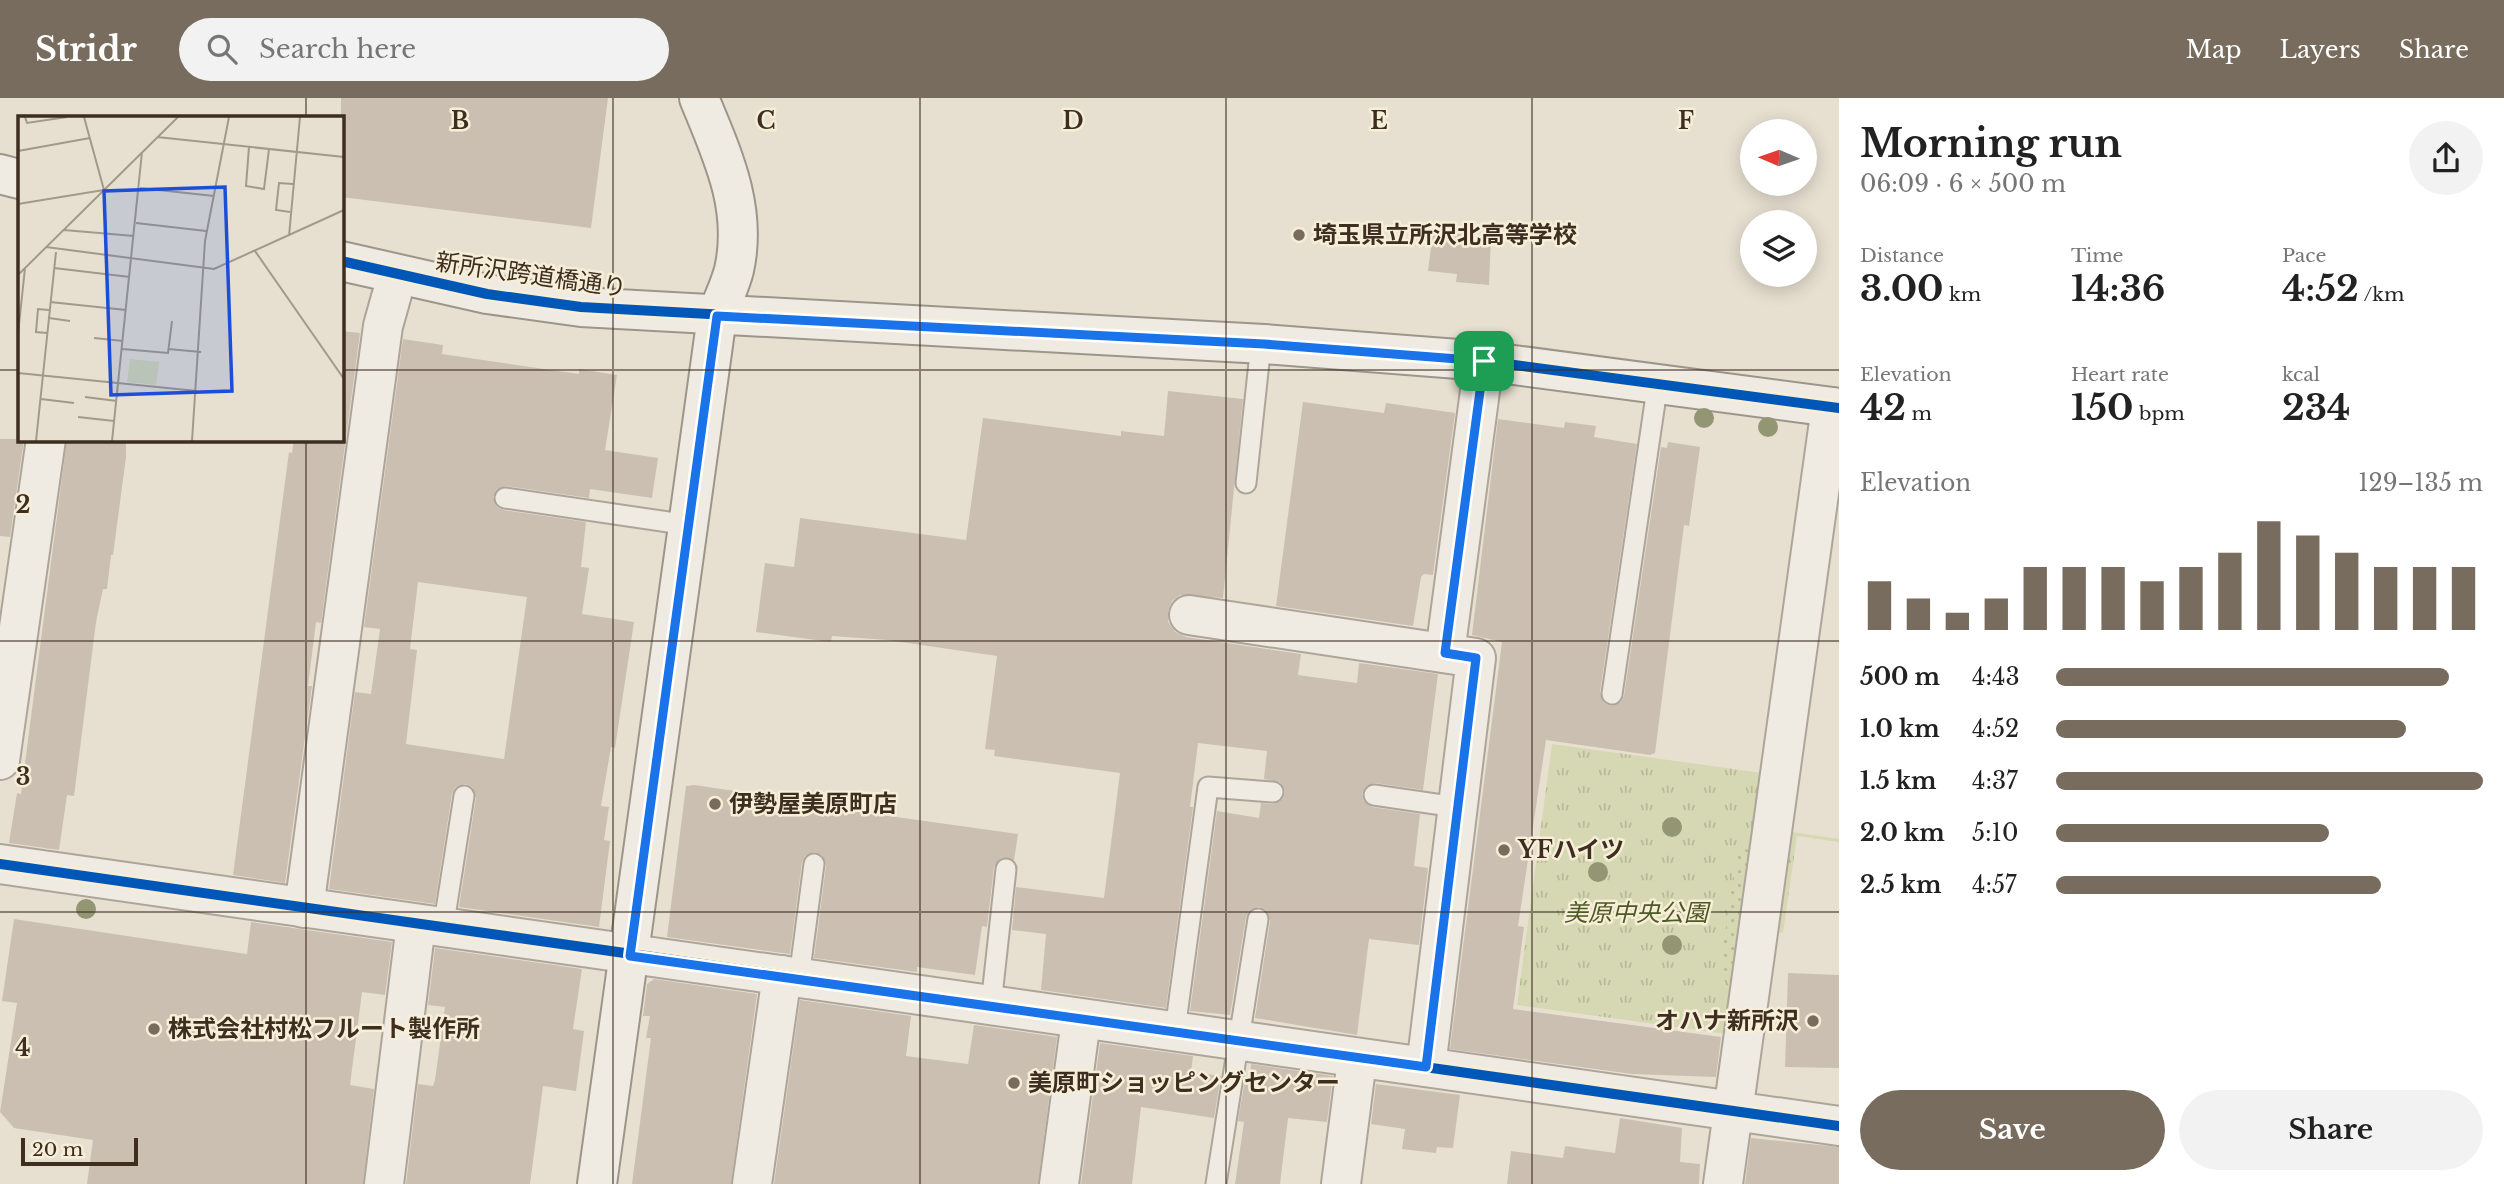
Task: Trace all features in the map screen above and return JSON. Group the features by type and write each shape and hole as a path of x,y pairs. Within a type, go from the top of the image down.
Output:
{"street":[{"path":"597,1184 717,316 734,270 739,216 729,169 699,98"},
{"path":"0,174 18,179"},
{"name":"新所沢跨道橋通り","path":"343,262 397,276 487,294 581,307 1261,344 1484,361 1658,382 1835,408"},
{"path":"304,908 383,326 397,276"},
{"path":"1445,653 1484,361"},
{"path":"1723,1184 1835,408"},
{"path":"0,760 46,441"},
{"path":"1189,615 1476,658 1426,1067"},
{"path":"0,864 630,956 992,1005 1081,1020 1175,1030 1357,1060 1426,1067 1839,1126"},
{"path":"384,1184 430,927"},
{"path":"752,1184 791,977"},
{"path":"1059,1184 1081,1020"},
{"path":"1341,1184 1357,1060"}],"lane":[{"path":"1246,483 1261,344"},
{"path":"1612,694 1658,382"},
{"path":"505,498 689,525"},
{"path":"1175,1030 1208,788 1273,792"},
{"path":"1374,795 1456,807"},
{"path":"430,927 464,796"},
{"path":"791,977 814,864"},
{"path":"992,1005 1006,869"},
{"path":"1216,1184 1258,919"}],"green space":[{"name":"美原中央公園","path":"1552,744 1763,773 1727,1034 1517,1005"},
{"path":"1793,832 1839,839 1839,842 1797,836 1783,933 1779,932"},
{"path":"1737,848 1751,850 1735,972 1720,970"}],"building":[{"path":"341,98 608,98 591,228 343,197"},
{"path":"1433,231 1491,237 1489,285 1456,282 1457,274 1428,271"},
{"path":"343,331 360,333 321,623 316,622 308,686 312,686 285,883 233,875 289,452 292,453 294,441 343,441"},
{"path":"403,339 443,345 442,354 579,374 579,369 617,375 605,450 658,458 652,498 590,489 589,498 506,486 496,490 493,497 497,507 503,510 586,522 581,567 589,568 582,614 634,622 615,748 611,747 601,806 609,807 604,840 610,841 599,927 459,907 476,798 472,787 465,784 455,788 452,794 435,904 329,889 355,692 371,694 380,629 364,627","holes":["418,582 527,597 504,759 406,744 417,650 410,649"]},
{"path":"1168,391 1243,399 1223,598 1180,595 1172,601 1168,611 1168,622 1175,632 1186,637 1301,654 1298,675 1357,683 1359,663 1438,674 1423,790 1375,783 1365,787 1362,793 1363,800 1372,807 1420,814 1414,866 1428,868 1419,945 1369,939 1357,1035 1255,1018 1270,921 1266,910 1259,907 1249,911 1246,917 1230,1015 1190,1011 1217,811 1259,818 1261,803 1273,804 1283,799 1285,792 1280,782 1264,779 1267,751 1198,743 1190,807 1193,807 1166,1008 1041,990 1046,934 1012,930 1016,887 1104,898 1120,773 994,756 995,750 985,749 997,656 887,640 832,636 831,642 756,632 765,563 794,567 800,518 966,540 983,418 1121,436 1121,431 1164,436"},
{"path":"1303,402 1384,413 1386,403 1455,413 1433,575 1424,574 1421,577 1413,626 1276,606"},
{"path":"1498,419 1564,428 1565,422 1596,426 1594,437 1637,444 1600,692 1604,703 1611,706 1621,702 1624,696 1661,447 1667,448 1668,442 1700,447 1689,526 1684,525 1655,753 1650,755 1546,740 1518,926 1524,927 1513,1009 1721,1037 1716,1077 1632,1074 1450,1049 1502,642 1472,635"},
{"path":"0,439 18,439 24,441 10,537 0,536"},
{"path":"67,441 126,441 113,555 107,589 103,589 96,622 74,796 67,795 59,850 9,843 17,793 21,794"},
{"path":"686,786 804,801 803,804 1018,834 1014,860 1002,858 994,867 987,927 982,926 975,975 917,967 917,972 814,958 826,866 822,855 815,852 805,856 802,862 790,954 667,937"},
{"path":"14,919 247,954 251,922 392,942 385,995 362,992 350,1085 374,1089 363,1184 87,1184 93,1140 14,1128 0,1112 17,1003 2,1001"},
{"path":"435,948 582,969 573,1029 584,1031 576,1091 543,1086 530,1184 406,1184 418,1084 433,1086 445,1007 428,1005"},
{"name":"オハナ新所沢","path":"1788,973 1839,975 1839,1068 1785,1067"},
{"path":"654,979 757,994 731,1184 632,1184 651,1038 646,1038 650,1016 643,1016 647,984"},
{"path":"800,1000 911,1016 906,1056 968,1064 974,1025 1057,1037 1038,1184 774,1184"},
{"path":"1100,1043 1193,1056 1191,1072 1221,1076 1214,1118 1141,1107 1132,1184 1081,1184"},
{"path":"1251,1064 1333,1076 1327,1122 1288,1118 1280,1184 1235,1184 1244,1122 1238,1121 1245,1079 1250,1080"},
{"path":"1376,1084 1460,1095 1453,1148 1437,1147 1436,1153 1402,1149 1405,1129 1371,1124"},
{"path":"1620,1118 1682,1128 1680,1162 1700,1164 1699,1184 1507,1184 1511,1151 1563,1158 1565,1146 1615,1153"},
{"path":"1751,1138 1839,1147 1839,1184 1745,1184"}],"cycle path":[{"path":"343,261 487,294 581,307 1264,344 1484,361 1839,408"},
{"path":"0,864 1839,1126"}],"place":[{"name":"埼玉県立所沢北高等学校","path":"1299,235"},
{"name":"伊勢屋美原町店","path":"715,804"},
{"name":"YFハイツ","path":"1504,850"},
{"name":"オハナ新所沢","path":"1813,1021"},
{"name":"株式会社村松フルート製作所","path":"154,1029"},
{"name":"美原町ショッピングセンター","path":"1014,1083"}],"route":[{"path":"717,316 1264,344 1484,361 1445,653 1476,658 1426,1067 1357,1060 1175,1030 1081,1020 782,975 630,956 717,316"}]}
